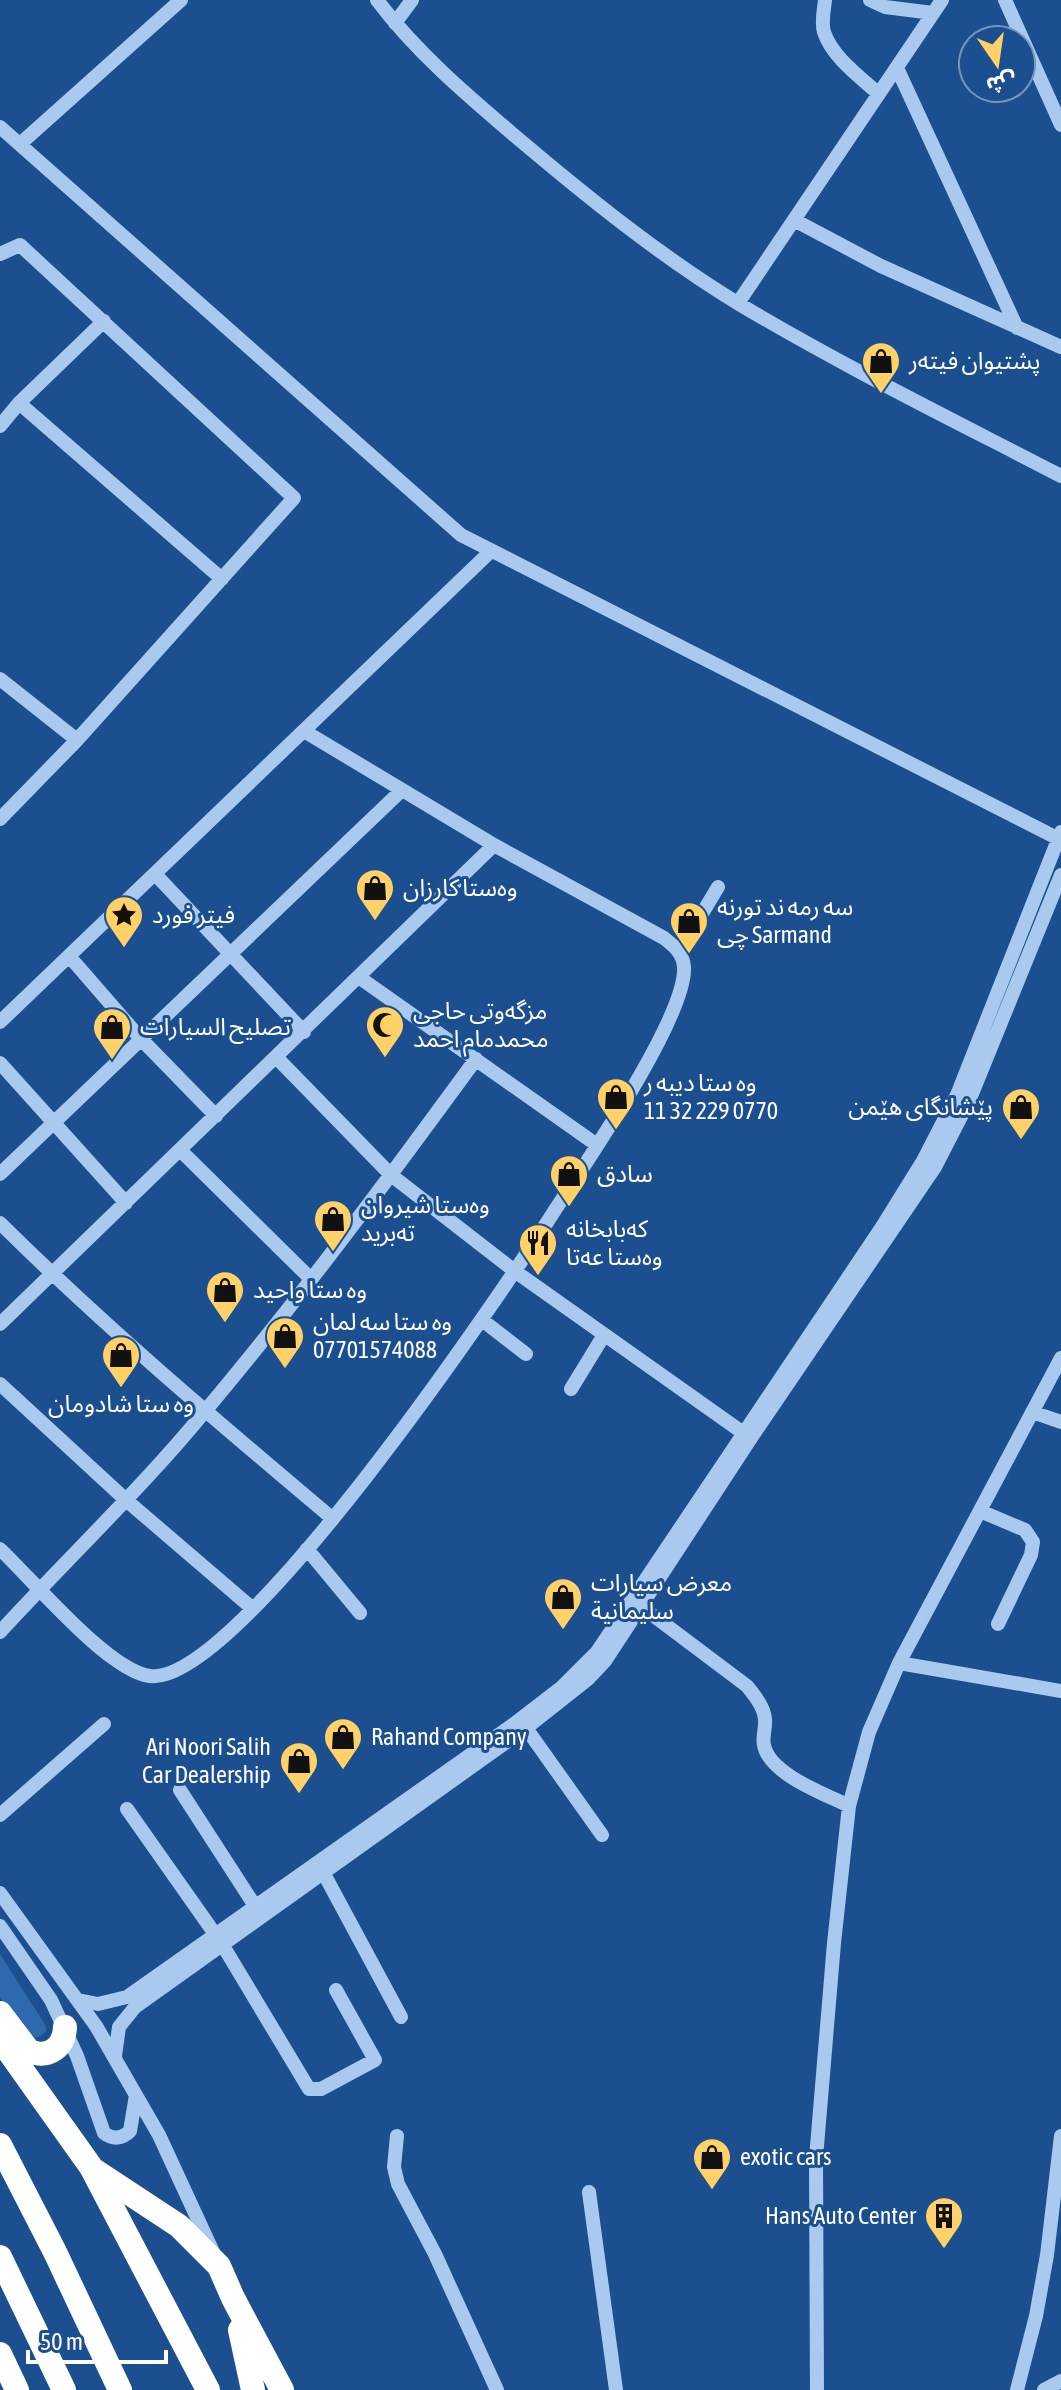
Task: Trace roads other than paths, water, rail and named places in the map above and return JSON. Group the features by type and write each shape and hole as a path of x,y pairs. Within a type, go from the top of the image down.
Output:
{"highway":[{"path":"0,2013 29,2051 35,2054 55,2050 63,2040 65,2027"},
{"path":"0,2039 91,2167 208,2390"},
{"path":"0,2145 50,2240 120,2390"},
{"path":"91,2167 179,2226 219,2266 282,2390"},
{"path":"0,2257 64,2390"},
{"path":"233,2298 253,2390"},
{"path":"0,2354 17,2390"}],"street":[{"path":"20,144 181,0"},
{"path":"377,0 395,23 465,93 633,231 738,303 942,415 1061,476"},
{"path":"395,23 412,0"},
{"path":"825,0 823,21 829,42 844,62 879,94"},
{"path":"870,0 885,7 933,13"},
{"path":"738,303 942,0"},
{"path":"1005,0 1061,125"},
{"path":"897,68 1017,328"},
{"path":"1,129 449,525 490,552 1060,837 929,1164"},
{"path":"794,220 881,266 1061,347"},
{"path":"0,254 20,245 294,498 77,740 0,819"},
{"path":"0,426 19,403 104,321"},
{"path":"19,403 222,579"},
{"path":"0,1022 490,552"},
{"path":"0,679 77,740"},
{"path":"0,1549 38,1590 123,1665 151,1676 176,1673 190,1665 253,1609 333,1519 482,1320 516,1272 636,1081 683,980 683,962 679,952 664,938 494,845 304,731"},
{"path":"0,1174 402,790"},
{"path":"0,1324 494,845"},
{"path":"155,874 304,1032"},
{"path":"78,2000 108,2004 127,1997 323,1872 520,1728 581,1671 644,1598 882,1227 929,1164 984,1066 1061,875"},
{"path":"679,952 718,887"},
{"path":"69,956 141,1039 216,1116"},
{"path":"360,978 597,1145"},
{"path":"277,1058 391,1175 516,1272 747,1435"},
{"path":"0,1632 205,1412 391,1175 476,1059"},
{"path":"0,1063 126,1203"},
{"path":"181,1151 311,1279"},
{"path":"0,1223 52,1275 205,1412 333,1519"},
{"path":"482,1320 526,1354"},
{"path":"571,1389 604,1335"},
{"path":"817,2390 816,2158 849,1806 869,1732 899,1663 1061,1358"},
{"path":"0,1384 126,1500 253,1609"},
{"path":"1032,1412 1061,1422"},
{"path":"980,1511 1025,1530 1033,1542 1031,1555 998,1624"},
{"path":"307,1549 360,1613"},
{"path":"644,1598 747,1686 758,1700 765,1718 763,1744 767,1756 779,1770 849,1806"},
{"path":"899,1663 1061,1691"},
{"path":"0,1815 104,1724"},
{"path":"520,1728 602,1835"},
{"path":"115,2056 115,2037 129,2013 255,1906 520,1728"},
{"path":"180,1790 255,1906"},
{"path":"127,1809 218,1940 309,2089 321,2089 375,2060 336,1990"},
{"path":"323,1872 401,2017"},
{"path":"0,1893 115,2056 180,2178 219,2266"},
{"path":"0,1926 51,2000 65,2027 104,2133 120,2138 130,2131 136,2094"},
{"path":"397,2136 394,2167 398,2184 435,2254 497,2390"},
{"path":"1017,2390 1036,2316 1047,2255 1061,2136"},
{"path":"589,2192 616,2390"},
{"path":"1044,2390 1061,2381"}],"place":[{"name":"پشتیوان فیتەر","path":"881,395"},
{"name":"وەستا کارزان","path":"375,922"},
{"name":"فيتر فورد","path":"124,949"},
{"name":"سه رمه ند تورنه چی Sarmand","path":"689,955"},
{"name":"مزگەوتی حاجی محمدمام احمد","path":"385,1059"},
{"name":"تصليح السيارات","path":"112,1061"},
{"name":"وه ستا دیبه ر 11 32 229 0770","path":"616,1131"},
{"name":"پێشانگای هێمن","path":"1021,1141"},
{"name":"سادق","path":"569,1208"},
{"name":"وەستا شیروان تەبرید","path":"333,1253"},
{"name":"کەبابخانە وەستا عەتا","path":"538,1277"},
{"name":"وه ستا واحید","path":"225,1324"},
{"name":"وه ستا سه لمان 07701574088","path":"285,1370"},
{"name":"وه ستا شادومان","path":"121,1389"},
{"name":"معرض سيارات سليمانية","path":"563,1631"},
{"name":"Rahand Company","path":"343,1771"},
{"name":"Ari Noori Salih Car Dealership","path":"299,1795"},
{"name":"exotic cars","path":"712,2191"},
{"name":"Hans Auto Center","path":"944,2250"}]}
